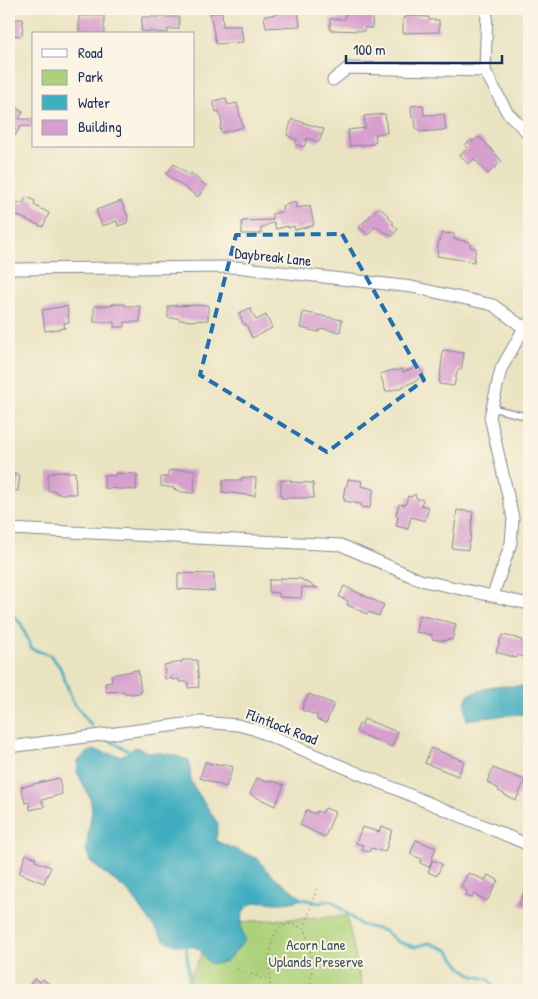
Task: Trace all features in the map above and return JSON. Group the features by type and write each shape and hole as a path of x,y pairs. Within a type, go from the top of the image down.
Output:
{"street":[{"path":"488,9 485,71 507,112 529,134"},
{"path":"333,80 348,68 485,71"},
{"name":"Daybreak Lane","path":"9,269 236,267 412,287 494,305 526,325"},
{"path":"494,595 511,543 513,518 490,417 501,369 526,325"},
{"path":"9,530 341,545 420,580 529,604"},
{"name":"Flintlock Road","path":"9,747 200,722 238,725 529,846"}],"lane":[{"path":"492,408 529,416"}],"path":[{"path":"304,928 317,889"},
{"path":"270,990 269,977 273,938 277,929 290,924 304,928 308,934 311,987 308,990"},
{"path":"237,969 262,978 269,977"}],"highlighted area":[{"path":"342,234 424,380 327,452 200,375 236,235"}],"green space":[{"name":"Acorn Lane Uplands Preserve","path":"347,916 362,990 183,990 218,923"}],"water":[{"path":"493,686 529,686 529,714 467,720 465,704 468,695"},
{"path":"136,747 148,752 170,754 189,760 191,782 218,824 216,841 258,859 266,870 303,899 283,903 261,902 248,906 244,910 241,922 245,940 227,961 217,964 209,963 200,950 195,947 175,945 163,939 130,893 90,862 86,849 92,810 90,798 77,772 78,761 85,754 94,750 121,756"}],"building":[{"path":"298,11 300,26 266,28 264,16"},
{"path":"351,11 373,13 372,28 364,28 364,31 330,30 330,19 345,19 345,13 351,13"},
{"path":"222,12 223,26 241,26 243,42 216,44 210,13"},
{"path":"79,16 104,16 104,32 79,32"},
{"path":"406,16 429,17 429,20 439,20 439,32 403,33 403,18 406,18"},
{"path":"142,17 179,17 179,29 168,29 168,32 141,31"},
{"path":"9,19 23,19 22,36 9,35"},
{"path":"226,98 228,105 237,103 243,127 221,133 220,127 222,124 219,111 216,112 213,101"},
{"path":"423,105 424,115 444,114 446,130 419,132 416,129 415,117 412,118 411,106"},
{"path":"13,106 23,112 19,119 32,119 32,127 21,126 9,145 9,112"},
{"path":"385,114 387,133 375,134 376,141 373,144 350,146 348,130 365,128 364,116"},
{"path":"292,119 324,129 319,142 307,138 304,147 295,144 297,140 287,135"},
{"path":"477,138 481,138 502,161 488,174 474,159 468,164 460,155 468,148 465,145"},
{"path":"174,164 189,175 191,173 206,186 198,197 166,174"},
{"path":"27,197 35,201 34,205 49,213 43,227 9,212 11,199 22,204"},
{"path":"121,201 128,216 127,223 118,226 117,221 102,226 96,210"},
{"path":"295,202 296,208 310,206 314,225 295,230 294,226 276,229 274,222 261,228 261,234 242,234 242,221 273,220 272,214 283,211 282,206"},
{"path":"379,207 390,217 394,223 392,224 398,229 392,237 376,226 368,235 359,227"},
{"path":"442,233 454,234 454,239 470,242 470,247 476,248 474,262 437,256 438,244"},
{"path":"112,304 140,306 140,322 125,322 125,327 114,327 114,322 94,322 94,306 112,306"},
{"path":"208,305 208,320 188,321 179,320 179,318 168,318 168,306"},
{"path":"67,306 69,322 64,323 65,328 45,331 42,310"},
{"path":"250,308 256,320 266,315 272,328 252,338 239,313"},
{"path":"303,312 342,320 340,332 324,329 319,330 319,332 300,328"},
{"path":"443,350 464,353 461,370 459,369 457,372 454,386 439,384"},
{"path":"416,365 424,374 416,381 386,392 380,374 402,369 403,372 412,369"},
{"path":"195,470 194,493 161,486 161,477 168,477 168,471"},
{"path":"75,472 76,494 59,494 56,491 48,491 48,474"},
{"path":"115,473 137,474 136,490 104,488 104,475 115,476"},
{"path":"9,474 20,475 18,491 9,490"},
{"path":"242,477 256,478 255,496 222,492 223,480 242,480"},
{"path":"348,479 362,481 361,486 374,489 370,508 361,507 361,504 344,501 345,487"},
{"path":"281,480 313,483 314,498 281,498"},
{"path":"415,494 416,498 423,500 421,505 429,507 425,521 411,517 408,529 396,526 399,504 405,505 408,496 411,497"},
{"path":"457,510 473,512 468,550 452,548"},
{"path":"178,573 214,574 214,591 178,589"},
{"path":"280,578 302,579 318,588 302,587 301,598 279,597 279,593 269,592 269,580 280,580"},
{"path":"344,586 384,605 379,616 369,612 367,614 347,605 348,601 339,597"},
{"path":"419,615 456,624 452,640 432,639 432,635 416,632"},
{"path":"502,635 517,638 529,645 529,659 518,655 517,658 496,652"},
{"path":"182,660 197,660 199,687 188,688 188,682 179,682 179,679 172,680 172,678 165,679 164,665 182,662"},
{"path":"138,670 141,693 106,692 105,683 112,682 111,675"},
{"path":"309,694 334,704 326,723 316,719 318,716 302,710"},
{"path":"364,719 398,732 392,747 356,732 359,724 361,725"},
{"path":"431,748 464,761 458,776 425,763"},
{"path":"205,762 233,767 226,787 200,778"},
{"path":"493,768 525,780 516,800 506,796 487,782"},
{"path":"59,778 62,794 42,800 44,807 30,810 29,802 25,803 21,787"},
{"path":"257,778 284,785 275,806 250,794"},
{"path":"325,808 335,812 325,837 300,825 306,810 316,814 317,811 322,813"},
{"path":"381,826 392,830 385,852 371,848 369,852 362,850 363,845 356,843 362,827 379,832"},
{"path":"416,840 436,848 429,867 420,863 422,859 410,854"},
{"path":"26,854 36,858 35,861 51,867 44,883 19,873"},
{"path":"433,860 442,864 437,876 428,872"},
{"path":"468,873 485,880 488,875 498,880 487,901 474,894 472,898 465,895 467,891 461,887"},
{"path":"529,880 529,908 519,904"},
{"path":"34,979 40,982 43,979 49,984 47,987 52,990 26,990"}],"waterway":[{"path":"9,610 21,624 32,649 50,655 60,667 73,702 92,726"},
{"path":"110,741 131,752"},
{"path":"299,898 319,903 331,900 361,925 385,931 398,942 415,947 429,943 448,950 462,968 474,976 488,979 497,990"},
{"path":"186,944 190,990"}]}
